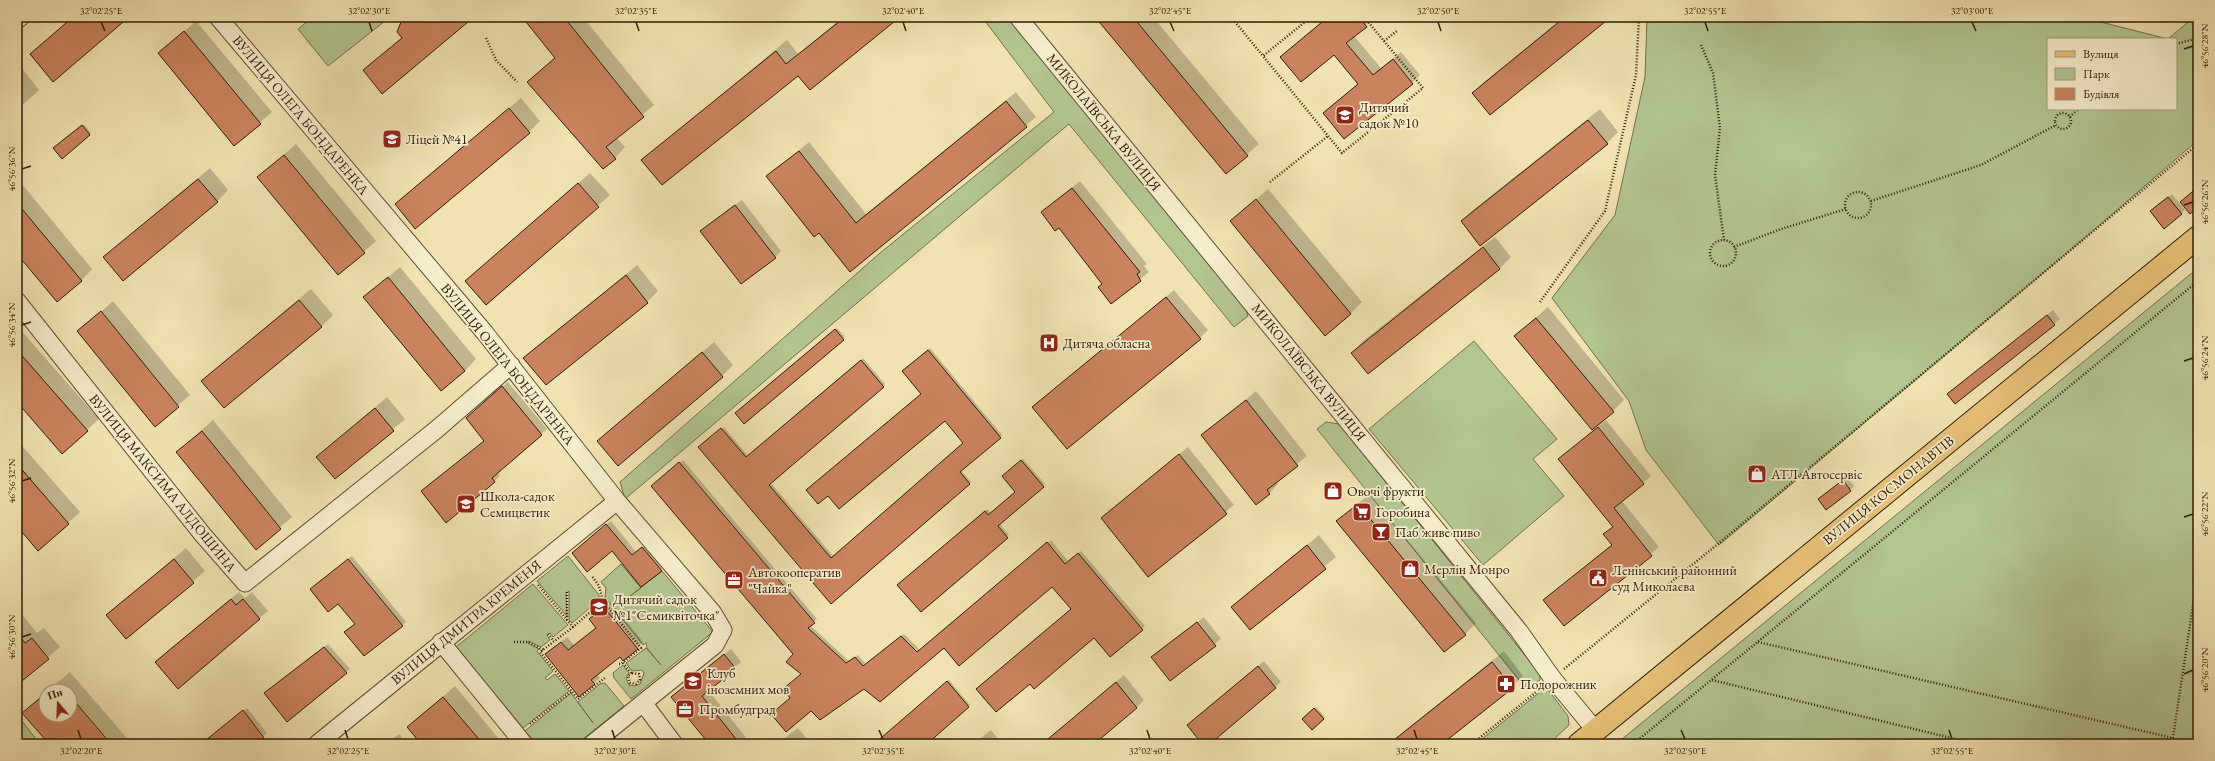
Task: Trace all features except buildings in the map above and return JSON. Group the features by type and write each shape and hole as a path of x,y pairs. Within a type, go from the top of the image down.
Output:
{"main road":[{"name":"ВУЛИЦЯ КОСМОНАВТІВ","path":"1587,737 2198,237"}],"street":[{"path":"17,20 21,17"},
{"name":"ВУЛИЦЯ ОЛЕГА БОНДАРЕНКА","path":"218,17 510,365 616,501 713,613 722,630 715,645 644,704 592,744"},
{"name":"МИКОЛАЇВСЬКА ВУЛИЦЯ","path":"1018,17 1514,625 1553,678 1587,737"},
{"name":"ВУЛИЦЯ МАКСИМА АЛДОШИНА","path":"17,301 203,535 245,583 437,429 510,365"},
{"name":"ВУЛИЦЯ ДМИТРА КРЕМЕНЯ","path":"317,744 616,501"},
{"path":"441,642 524,744"},
{"path":"644,704 674,744"}],"path":[{"path":"1231,17 1342,153 1422,88 1364,17"},
{"path":"1263,56 1311,17"},
{"path":"1540,302 1605,211 1636,75 1639,17"},
{"path":"1384,41 1397,31"},
{"path":"486,38 496,60 517,82"},
{"path":"2177,44 2198,38"},
{"path":"1701,45 1713,73 1720,128 1715,175 1724,240 1734,247 1736,254 1731,263 1722,266 1717,265 1710,257 1711,248 1719,241 1724,240"},
{"path":"2070,117 2063,112 2058,114 2054,121 2056,125 2063,129 2067,128 2071,121 2070,117 2077,110"},
{"path":"1871,201 1980,165 2056,125"},
{"path":"1270,182 1328,136"},
{"path":"1472,744 1713,548 2198,144"},
{"path":"1854,193 1864,193 1871,201 1870,211 1862,217 1852,216 1846,209 1847,199 1854,193"},
{"path":"1734,247 1781,229 1846,209"},
{"path":"1633,744 2198,281"},
{"path":"2172,744 2198,572"},
{"path":"527,573 572,628"},
{"path":"592,576 599,586 603,601 641,648 623,663 618,664"},
{"path":"567,621 568,592"},
{"path":"603,601 572,628 540,652 578,699 606,678"},
{"path":"548,634 554,641"},
{"path":"514,642 528,642 543,650"},
{"path":"1758,642 2173,738"},
{"path":"623,663 631,673 639,674 640,680 636,684 630,683 628,676 631,673"},
{"path":"1712,680 1976,744"},
{"path":"530,724 572,691"}],"green space":[{"path":"313,17 382,17 385,21 328,66 298,29"},
{"path":"982,17 1007,17 1246,308 1248,316 1234,327 1069,124 625,499 620,482 880,253 1054,112"},
{"path":"1647,17 2081,17 2164,38 2047,38 2047,110 2177,110 2177,38 2169,38 2194,17 2198,17 2198,140 2087,236 1719,545 1646,450 1629,401 1552,298 1615,215 1645,77"},
{"path":"2198,268 2198,744 1616,744"},
{"path":"1474,341 1557,439 1533,459 1564,496 1483,565 1369,429"},
{"path":"1326,422 1339,424 1540,674 1540,680 1527,690 1317,429"},
{"path":"568,556 599,595 599,600 572,623 569,620 569,591 566,593 567,616 537,581"},
{"path":"621,564 641,588 662,571 713,632 631,699 614,678 613,673 623,665 629,673 626,678 629,685 635,686 640,684 644,673 642,670 632,671 626,663 646,648 661,665 647,648 646,643 643,645 605,597 606,588 601,582"},
{"path":"533,584 568,625 553,637 550,633 547,635 550,640 541,647 528,641 528,643 539,649 537,651 553,671 545,678 547,680 555,674 569,691 523,728 456,647"},
{"path":"605,683 624,706 577,744 537,744 525,731 571,693 593,723 578,702 600,684"},
{"path":"1546,687 1568,716 1569,725 1549,744 1476,744"},
{"path":"17,715 40,744 17,744"}],"tram line":[{"path":"17,738 21,744"}],"place":[{"name":"Дитячий садок №10","path":"1345,115"},
{"name":"Ліцей №41","path":"392,139"},
{"name":"Дитяча обласна","path":"1049,343"},
{"name":"АТЛ Автосервіс","path":"1757,474"},
{"name":"Овочі фрукти","path":"1333,491"},
{"name":"Школа-садок Семицветик","path":"466,504"},
{"name":"Горобина","path":"1362,512"},
{"name":"Паб живе пиво","path":"1381,532"},
{"name":"Мерлін Монро","path":"1410,569"},
{"name":"Ленінський районний суд Миколаєва","path":"1598,578"},
{"name":"Автокооператив \"Чайка\"","path":"734,580"},
{"name":"Дитячий садок №1\"Семиквіточка\"","path":"599,607"},
{"name":"Клуб іноземних мов","path":"693,681"},
{"name":"Подорожник","path":"1506,684"},
{"name":"Промбудград","path":"685,709"}]}
